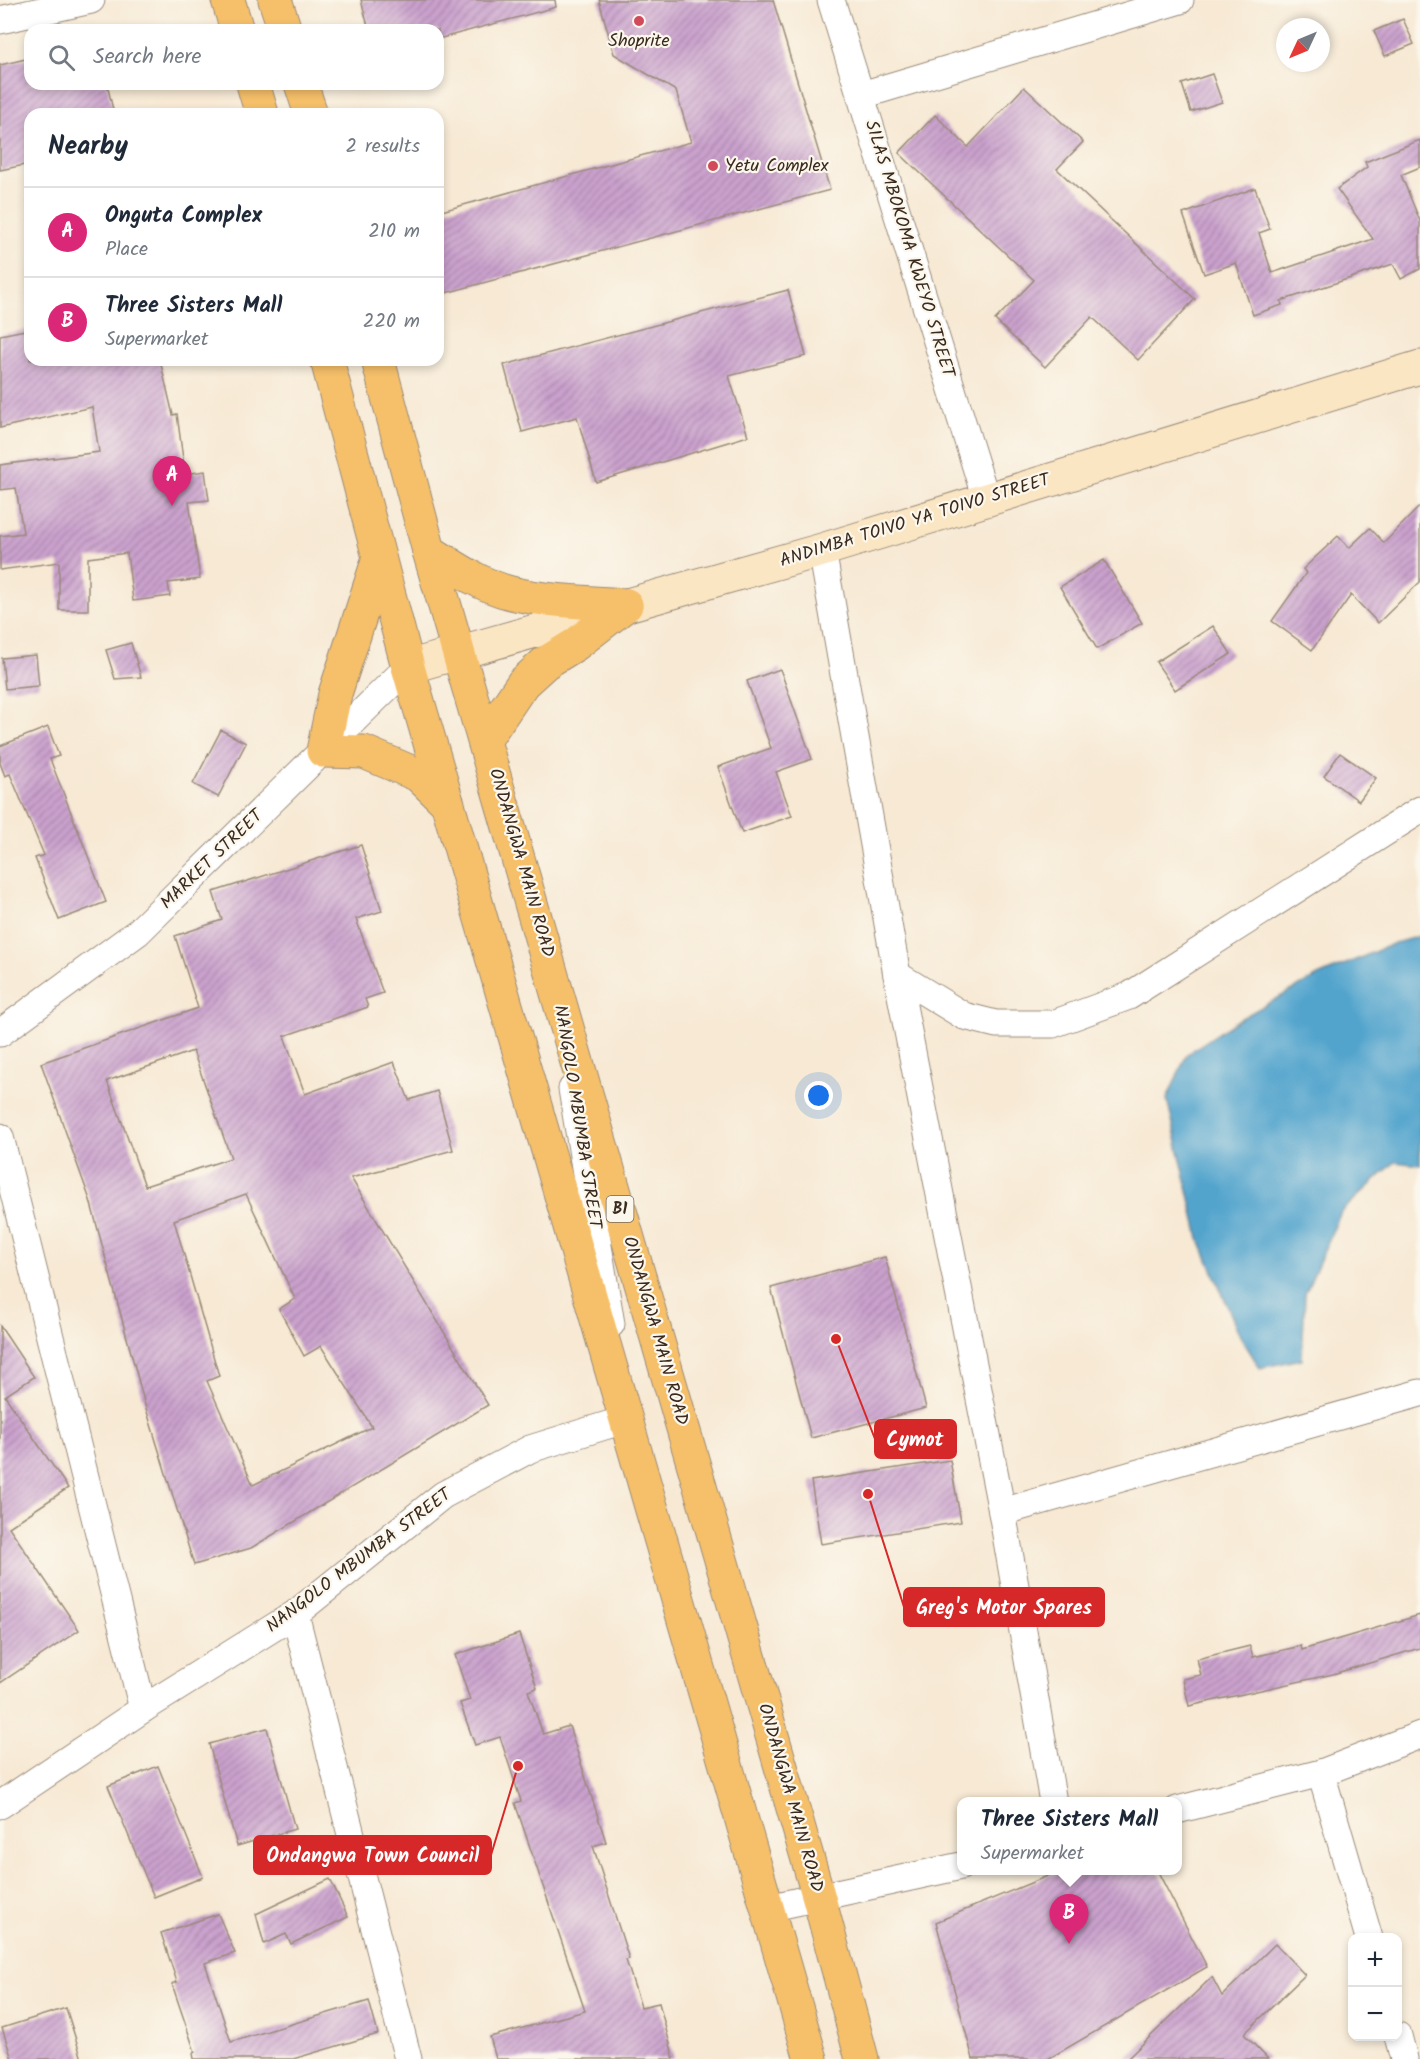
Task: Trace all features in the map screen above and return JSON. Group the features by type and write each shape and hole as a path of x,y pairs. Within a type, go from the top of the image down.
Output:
{"main road":[{"path":"228,0 235,24"},
{"path":"275,0 283,24"},
{"path":"255,90 260,108"},
{"path":"303,90 309,108"},
{"path":"329,366 408,667 811,2059"},
{"name":"ONDANGWA MAIN ROAD","path":"380,366 429,551 819,1898 862,2059"},
{"path":"429,551 461,572 509,593 548,599 626,605"},
{"path":"379,558 336,694 323,751 364,752 418,775 448,804"},
{"path":"485,739 523,683 545,663 576,644 626,605"}],"street":[{"path":"0,20 91,0"},
{"name":"SILAS MBOKOMA KWEYO STREET","path":"831,0 986,499"},
{"path":"862,95 1180,0"},
{"name":"ANDIMBA TOIVO YA TOIVO STREET","path":"408,667 822,550 1420,367"},
{"path":"822,550 897,975 1002,1512 1052,1797"},
{"name":"MARKET STREET","path":"0,1034 138,932 408,667"},
{"path":"897,975 964,1016 996,1024 1053,1024 1129,996 1420,810"},
{"name":"NANGOLO MBUMBA STREET","path":"0,1805 143,1709 295,1614 443,1495 530,1449 627,1419 553,973"},
{"path":"0,1137 143,1709"},
{"path":"1002,1512 1420,1393"},
{"path":"295,1614 408,2059"},
{"path":"1182,1809 1321,1773 1420,1735"},
{"path":"1321,1773 1368,1933"},
{"path":"768,1908 957,1867"},
{"path":"1399,2041 1404,2059"}],"water":[{"path":"1420,936 1420,1165 1395,1162 1341,1212 1305,1294 1302,1359 1260,1368 1240,1336 1199,1238 1167,1099 1187,1054 1238,1020 1318,976 1395,943"}],"building":[{"path":"361,0 555,0 556,7 444,37 444,24 367,24"},
{"name":"Yetu Complex","path":"599,0 773,0 830,190 444,293 444,210 691,142 676,91 614,54"},
{"path":"1403,19 1414,44 1385,56 1374,31"},
{"path":"24,59 24,90 108,90 113,108 24,108 24,165 0,170 0,65"},
{"path":"1212,74 1222,102 1191,112 1182,84"},
{"path":"1024,87 1083,142 1057,169 1195,299 1138,360 1092,317 1045,367 995,320 1034,280 899,153 935,115 968,147"},
{"path":"1420,140 1420,167 1401,175 1420,221 1420,269 1401,279 1393,264 1281,301 1282,305 1253,315 1236,263 1204,274 1183,214 1255,188 1270,229 1259,233 1272,273 1373,239 1337,189 1367,167 1365,162"},
{"path":"788,290 806,356 729,376 748,436 596,482 577,417 522,432 504,365"},
{"path":"24,330 24,366 161,366 173,415 177,414 185,474 205,471 209,500 189,502 200,579 168,583 170,596 133,601 127,553 88,558 88,610 59,610 59,562 0,570 0,536 23,533 16,488 0,490 0,465 99,452 92,407 0,428 0,335"},
{"path":"1420,506 1420,582 1378,623 1351,595 1312,650 1272,621 1306,573 1303,569 1338,536 1349,548 1370,528 1384,543"},
{"path":"1104,560 1142,623 1097,649 1060,587"},
{"path":"1213,626 1231,654 1175,690 1156,662"},
{"path":"131,643 141,677 115,679 106,650"},
{"path":"36,655 39,686 5,689 2,658"},
{"path":"780,669 812,759 776,772 792,816 742,833 718,767 771,748 747,681"},
{"path":"48,727 59,756 50,759 106,902 59,920 35,858 44,855 10,774 5,776 0,763 0,746"},
{"path":"221,730 246,743 218,797 193,784"},
{"path":"1340,753 1376,778 1359,801 1324,776"},
{"path":"361,845 382,911 356,919 383,993 365,999 368,1007 284,1036 305,1094 394,1062 409,1100 437,1091 453,1150 351,1178 488,1405 251,1548 194,1565 145,1405 90,1200 41,1063 198,1008 175,936 222,920 213,892","holes":["193,1051 231,1158 145,1186 107,1081","246,1194 295,1299 279,1309 304,1356 321,1346 372,1427 253,1485 207,1381 219,1376 174,1220"]},
{"path":"885,1257 926,1408 811,1438 771,1288"},
{"path":"0,1326 34,1377 5,1396 68,1488 9,1527 79,1630 0,1683"},
{"path":"950,1460 961,1522 821,1544 811,1481"},
{"path":"1420,1615 1420,1648 1333,1674 1189,1706 1183,1679 1201,1675 1197,1659 1250,1646 1253,1657 1301,1646 1302,1650"},
{"path":"519,1634 537,1688 528,1691 543,1734 569,1726 606,1842 593,1846 629,1959 626,1960 641,2007 659,2003 674,2059 496,2059 490,2037 585,2011 515,1803 521,1801 500,1737 475,1745 460,1703 470,1700 455,1655"},
{"path":"267,1728 295,1829 237,1846 209,1744"},
{"path":"158,1766 203,1877 154,1897 108,1786"},
{"path":"1050,1875 1160,1875 1207,1967 1048,2059 973,2059 936,1922"},
{"path":"330,1879 348,1917 291,1944 286,1934 264,1944 256,1914"},
{"path":"218,1914 235,1953 205,1963 231,2042 369,2001 378,2034 293,2059 194,2059 193,2053 195,2052 172,1984 177,1982 161,1933"},
{"path":"1275,1944 1305,1975 1244,2034 1268,2059 1127,2059 1212,1977 1222,1996"},
{"path":"66,2008 82,2059 12,2059 2,2028"}],"place":[{"name":"Shoprite","path":"639,21"},
{"name":"Yetu Complex","path":"713,166"},
{"name":"Onguta Complex","path":"172,506"},
{"name":"Cymot","path":"836,1339"},
{"name":"Greg's Motor Spares","path":"868,1494"},
{"name":"Ondangwa Town Council","path":"518,1766"},
{"name":"Three Sisters Mall","path":"1069,1944"}]}
